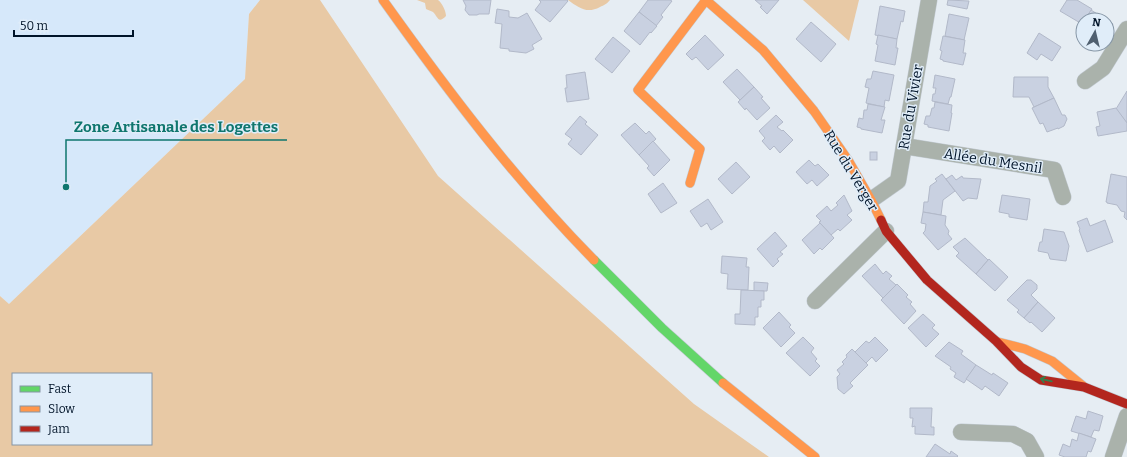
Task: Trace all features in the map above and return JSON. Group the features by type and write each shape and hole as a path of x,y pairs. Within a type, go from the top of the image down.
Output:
{"street":[{"path":"371,0 384,17 417,48"},
{"path":"384,0 417,48 476,126 535,197 584,250 667,333 776,428 815,457"},
{"path":"690,183 700,149 638,90 706,0"},
{"name":"Rue du Verger","path":"706,0 763,50 809,105 848,160 871,200 886,231 927,280 996,341 1021,367 1041,380 1084,387 1127,404"},
{"name":"Rue du Vivier","path":"871,200 898,181 929,0"},
{"path":"1085,81 1103,68 1127,29"},
{"name":"Allée du Mesnil","path":"904,146 1054,170 1063,197"},
{"path":"815,301 886,231"},
{"name":"Rue du Verger","path":"996,341 1025,349 1052,361 1084,387"},
{"path":"1113,457 1127,416"},
{"path":"961,432 1013,434 1027,441 1036,457"}],"shaded area":[{"path":"0,0 260,0 249,14 245,79 9,304 0,296"},
{"path":"260,0 320,0 438,176 694,404 769,457 0,457 0,296 9,304 245,79 249,14"},
{"path":"417,0 438,0 444,7 446,16 440,20 438,19 433,12 426,9 425,3"},
{"path":"568,0 610,0 604,5 595,9 587,10 580,8"},
{"path":"803,0 859,0 849,41"}],"building":[{"path":"463,0 491,0 489,14 469,15 465,10 466,6"},
{"path":"539,0 568,1 550,22 535,10 541,2"},
{"path":"648,0 672,1 661,15 663,17 656,26 639,12"},
{"path":"755,0 779,0 767,14 760,7 762,6"},
{"path":"948,0 969,1 967,9 947,5"},
{"path":"1067,0 1077,0 1092,9 1090,12 1075,12 1075,20 1060,11"},
{"path":"880,6 905,11 897,39 875,35"},
{"path":"497,9 509,11 509,17 518,18 527,13 542,39 532,45 534,49 526,53 509,51 509,49 500,48 502,24 495,23"},
{"path":"639,12 657,26 651,33 650,32 640,45 624,31"},
{"path":"949,14 969,18 964,40 945,36"},
{"path":"811,22 836,44 821,62 796,39"},
{"path":"1039,33 1061,47 1052,61 1041,54 1037,60 1027,53"},
{"path":"705,35 724,55 708,70 696,57 692,60 686,54"},
{"path":"878,35 897,39 896,48 898,48 895,65 875,61"},
{"path":"943,36 965,40 963,53 966,53 963,65 940,59"},
{"path":"613,37 630,51 612,73 595,59"},
{"path":"737,69 754,87 740,100 723,82"},
{"path":"873,71 894,75 889,101 885,100 884,107 866,103 869,88 865,87 867,79 871,79"},
{"path":"585,72 589,99 567,102 565,88 567,88 566,75"},
{"path":"935,75 955,79 948,104 932,101 936,88 933,88"},
{"path":"1014,77 1048,77 1048,87 1054,98 1034,107 1029,97 1013,97"},
{"path":"754,87 770,108 757,120 738,102"},
{"path":"1127,91 1127,123 1116,109"},
{"path":"1054,98 1062,115 1065,115 1067,119 1064,126 1047,132 1043,123 1040,124 1032,108"},
{"path":"935,102 952,105 949,131 928,127 928,125 924,124 926,116 930,116 932,108 934,108"},
{"path":"868,104 885,107 881,120 885,120 882,133 857,127 859,118 863,119 864,110 867,110"},
{"path":"1116,108 1127,123 1127,131 1098,136 1096,127 1100,126 1097,112"},
{"path":"776,115 783,122 777,127 782,131 783,130 793,140 780,153 774,146 770,150 762,141 765,138 759,131"},
{"path":"580,116 587,122 585,124 598,135 581,155 568,144 572,139 565,134"},
{"path":"635,123 646,134 649,131 656,139 639,155 621,135"},
{"path":"653,141 670,160 654,176 647,168 649,166 639,155"},
{"path":"870,152 877,152 877,160 870,160"},
{"path":"809,160 815,166 818,164 829,175 817,186 812,180 807,184 796,172"},
{"path":"736,162 750,177 732,194 718,179"},
{"path":"942,174 955,191 943,200 941,215 923,212 924,202 928,202 930,186 937,181 935,179"},
{"path":"1111,174 1127,177 1127,220 1124,217 1125,212 1121,211 1117,205 1106,202"},
{"path":"952,175 956,180 962,176 963,178 981,179 977,199 968,198 963,201 946,179"},
{"path":"663,183 677,203 661,213 648,194"},
{"path":"844,195 852,211 847,215 852,220 840,231 838,229 831,235 819,222 821,221 816,216 827,206 831,211 838,205 836,203"},
{"path":"1002,195 1030,199 1027,220 1009,217 1009,214 999,212"},
{"path":"708,199 723,222 711,230 707,223 701,227 690,211"},
{"path":"923,212 946,216 945,225 949,231 948,234 952,239 938,250 923,233 925,231 926,224 921,223"},
{"path":"1087,218 1090,226 1105,220 1113,242 1087,252 1077,222"},
{"path":"820,223 834,238 822,250 820,248 814,254 802,240"},
{"path":"1044,229 1064,232 1069,246 1066,261 1050,259 1048,253 1038,251 1040,242 1042,242"},
{"path":"775,232 787,246 780,252 783,254 777,259 779,261 773,267 757,249"},
{"path":"965,238 988,260 976,274 956,256 959,253 953,247"},
{"path":"722,256 747,258 746,267 749,267 748,290 727,289 728,274 721,273"},
{"path":"989,259 1008,277 995,291 976,274"},
{"path":"875,264 883,274 886,271 892,276 889,279 896,285 883,298 862,276"},
{"path":"1027,280 1031,280 1037,285 1037,289 1031,295 1038,302 1024,318 1017,312 1019,310 1007,300"},
{"path":"754,282 768,283 767,291 754,291"},
{"path":"897,284 908,295 906,297 912,302 910,304 916,311 904,324 881,300"},
{"path":"741,290 764,291 764,300 761,300 761,307 758,307 758,317 755,317 755,325 735,324 735,314 740,314"},
{"path":"1038,302 1055,318 1042,332 1024,318"},
{"path":"779,312 791,325 789,327 795,333 781,347 763,328"},
{"path":"923,314 935,325 932,328 939,334 926,347 908,328"},
{"path":"803,337 814,348 811,352 817,359 815,361 820,366 810,376 786,353"},
{"path":"875,337 888,350 876,362 872,357 866,363 855,352 866,341 869,343"},
{"path":"949,342 963,351 961,354 976,365 964,383 954,377 956,373 950,369 951,367 935,356"},
{"path":"852,349 868,365 850,383 853,386 844,394 838,389 837,377 840,374 837,370 844,364 842,362"},
{"path":"976,365 992,375 993,373 1008,383 999,396 985,386 982,390 966,379"},
{"path":"910,408 932,408 931,427 934,427 934,435 915,434 915,426 912,427 913,418 910,418"},
{"path":"1088,411 1103,416 1099,431 1094,430 1091,437 1071,431 1076,416 1086,419"},
{"path":"1079,433 1096,439 1091,452 1088,451 1086,457 1065,457 1059,455 1063,444 1070,447 1072,439 1077,441"},
{"path":"935,444 950,454 951,451 958,456 926,457"}],"traffic: fast":[{"path":"594,260 662,328 723,383"}],"traffic: slow":[{"path":"383,0 432,68 483,134 565,230 594,260"},
{"path":"706,0 763,50 814,111 848,160 881,220"},
{"path":"690,183 700,149 638,90 706,0"},
{"path":"998,342 1025,349 1052,361 1083,386"},
{"path":"723,383 815,457"}],"traffic: jam":[{"path":"881,220 886,231 927,280 996,341 1021,367 1041,380 1084,387 1127,404"}],"place":[{"name":"Zone Artisanale des Logettes","path":"66,187"}]}
